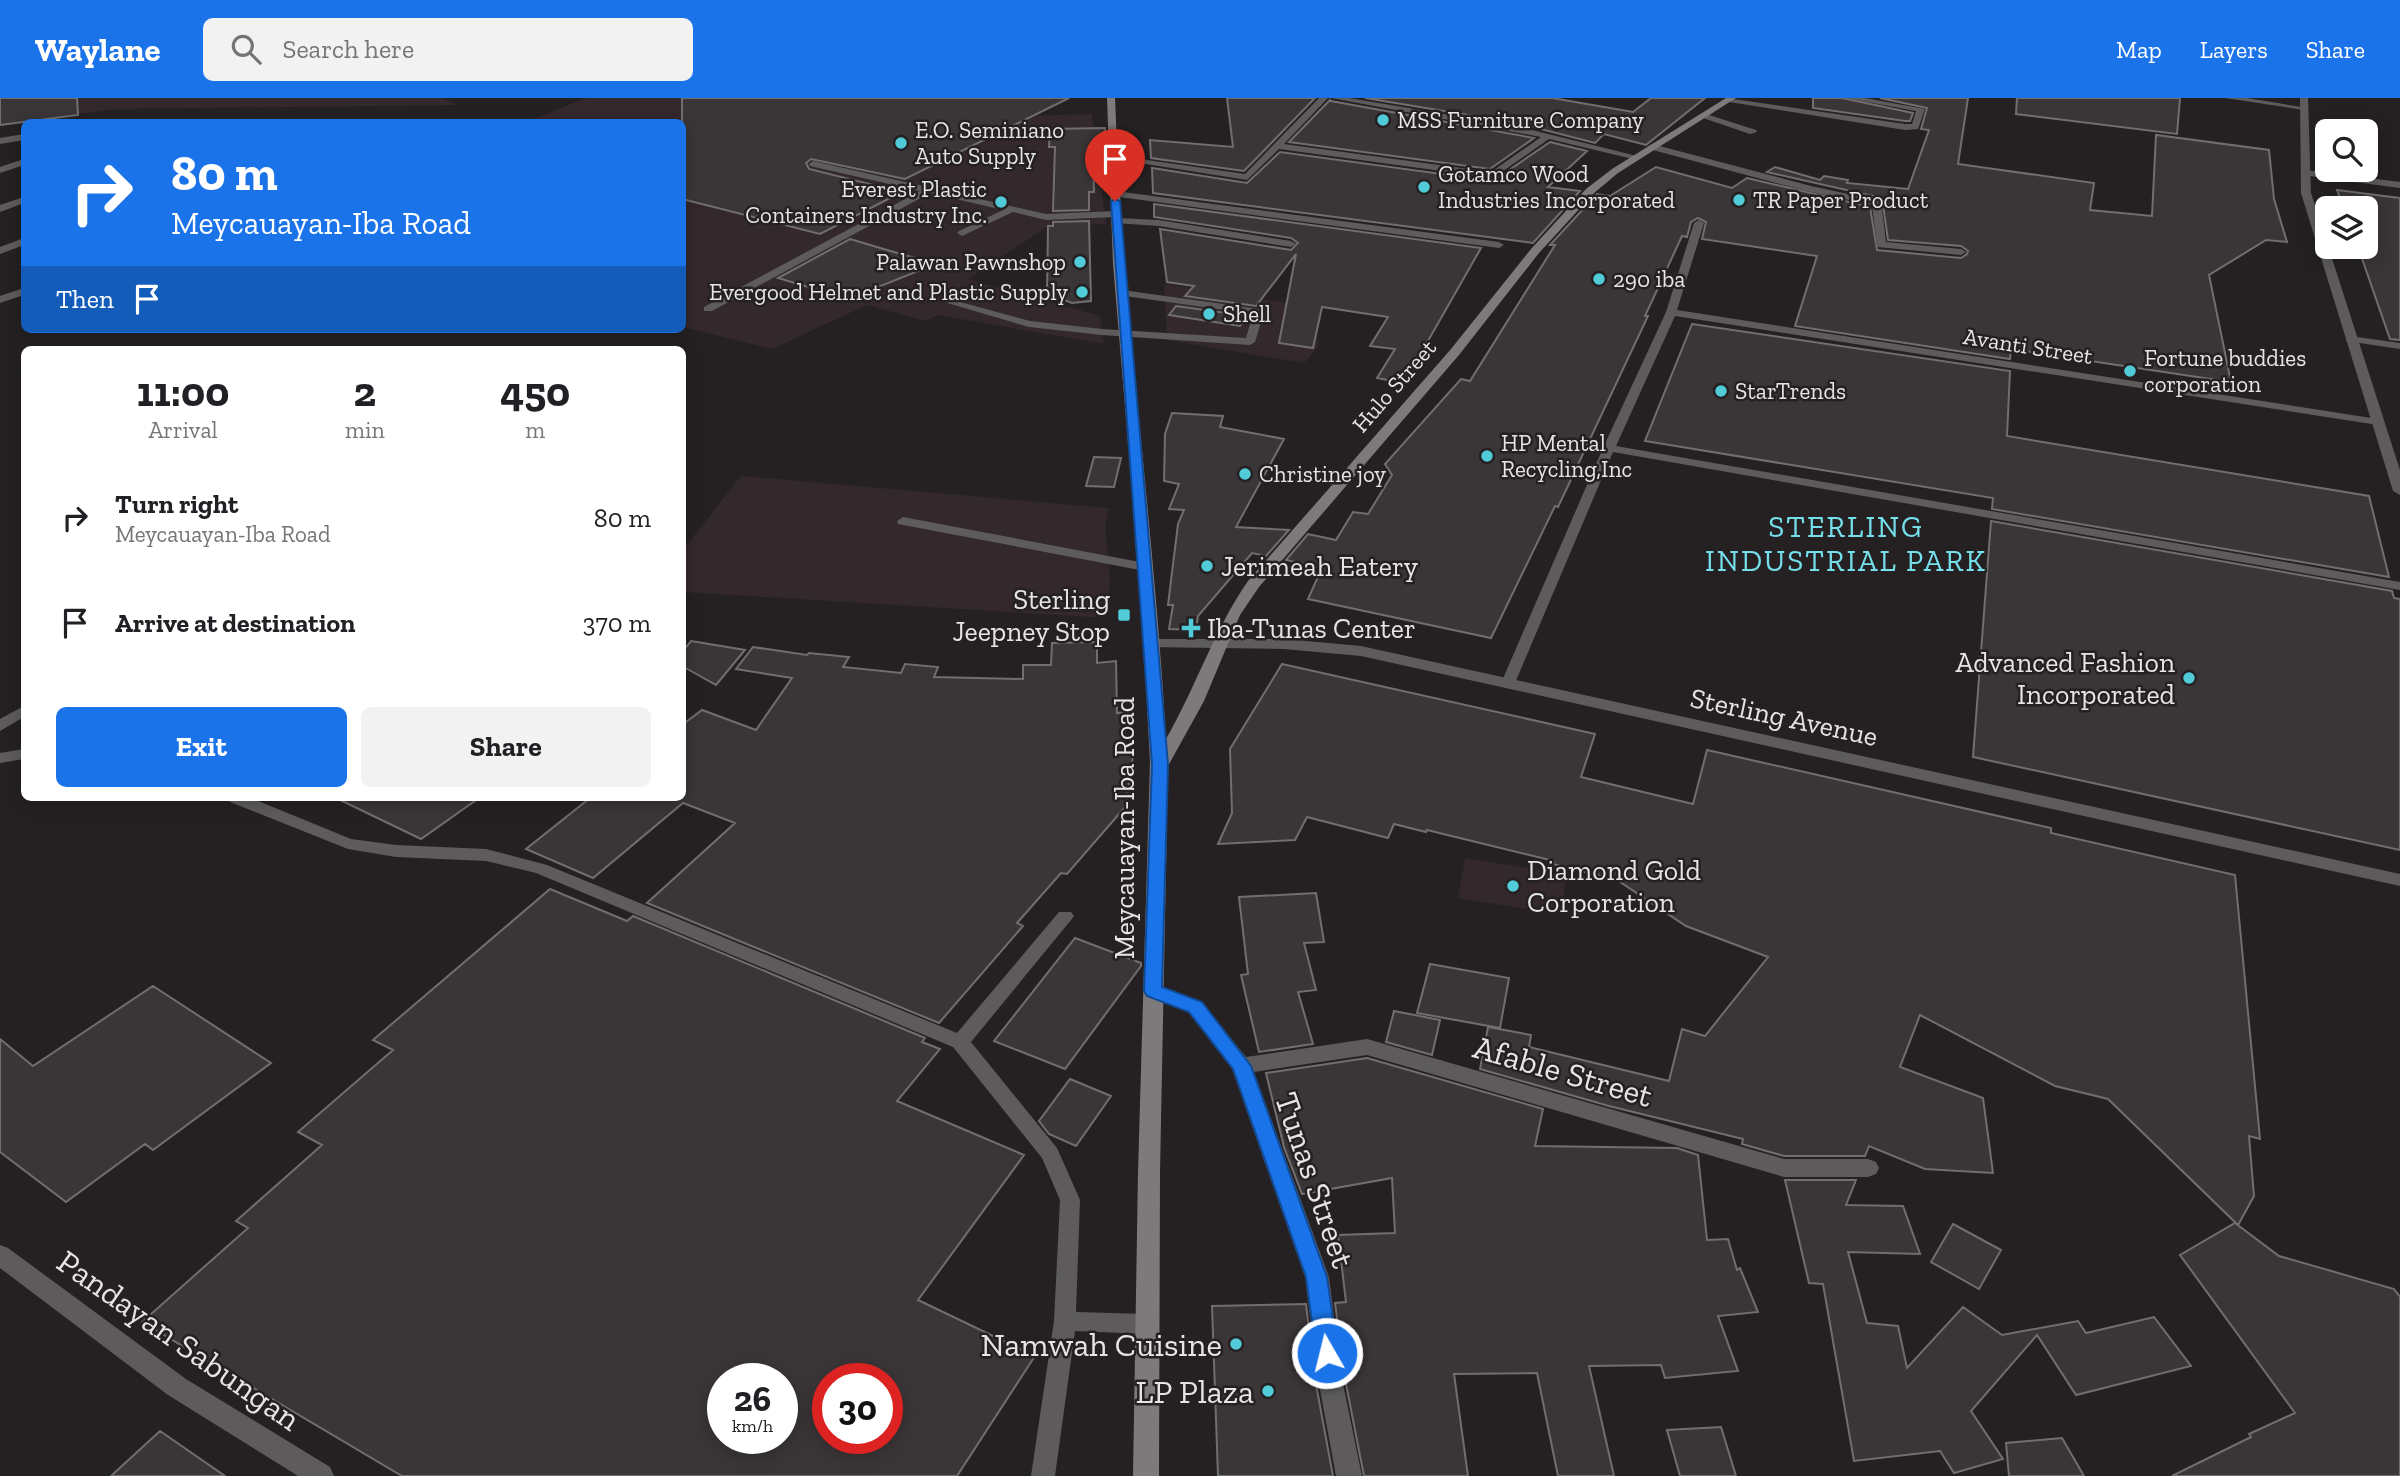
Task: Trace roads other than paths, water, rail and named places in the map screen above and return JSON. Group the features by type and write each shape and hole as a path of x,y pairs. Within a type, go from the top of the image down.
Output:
{"main road":[{"name":"Meycauayan-Iba Road","path":"1111,98 1112,158 1124,332 1160,765 1146,1324 1146,1476"},
{"name":"Hulo Street","path":"1160,765 1196,701 1232,615 1280,551 1455,352 1535,251 1590,191 1652,147 1730,99"}],"street":[{"path":"2304,103 2306,193 2400,491"},
{"path":"0,141 21,138"},
{"path":"1652,147 1810,189 1877,203 1881,245 1961,251"},
{"path":"0,170 21,163"},
{"path":"0,209 21,201"},
{"path":"0,251 21,242"},
{"path":"0,300 21,291"},
{"name":"Sterling Avenue","path":"1152,644 1296,645 1361,651 2400,880"},
{"name":"Tunas Street","path":"1153,991 1195,1007 1241,1066 1317,1277 1330,1379 1349,1476"},
{"name":"Afable Street","path":"1241,1066 1367,1047 1784,1168 1868,1168"},
{"name":"Pandayan Sabungan","path":"0,1255 177,1387 321,1476"}],"lane":[{"path":"1112,158 1247,177 1324,98"},
{"path":"1335,98 1547,136 1637,157"},
{"path":"1730,99 1905,127 1915,127 1921,109 1849,98"},
{"path":"2229,98 2304,103"},
{"path":"1706,116 1753,132"},
{"path":"1278,146 1493,175 1547,136"},
{"path":"813,164 1046,217 1116,218 1291,243"},
{"path":"2305,173 2400,185"},
{"path":"708,309 929,190"},
{"path":"1115,194 1499,245"},
{"path":"962,233 1011,210"},
{"path":"1508,683 1671,312 1699,223"},
{"path":"949,302 1029,324 1250,342 1259,312 1122,293"},
{"name":"Avanti Street","path":"1671,312 2378,422"},
{"path":"2350,339 2400,346"},
{"path":"1609,448 2400,586"},
{"path":"903,521 1145,566"},
{"path":"0,726 21,713"},
{"path":"0,758 21,754"},
{"path":"243,801 348,844 396,851 486,855 541,869 960,1042 1050,1154 1070,1200 1065,1321 1042,1476"},
{"path":"960,1042 1065,916"},
{"path":"1065,1321 1146,1324"}],"place":[{"name":"MSS Furniture Company","path":"1383,120"},
{"name":"E.O. Seminiano Auto Supply","path":"901,143"},
{"name":"Gotamco Wood Industries Incorporated","path":"1424,187"},
{"name":"TR Paper Product","path":"1739,200"},
{"name":"Everest Plastic Containers Industry Inc.","path":"1001,202"},
{"name":"Palawan Pawnshop","path":"1080,262"},
{"name":"290 iba","path":"1599,279"},
{"name":"Evergood Helmet and Plastic Supply","path":"1082,292"},
{"name":"Shell","path":"1209,314"},
{"name":"Fortune buddies corporation","path":"2130,371"},
{"name":"StarTrends","path":"1721,391"},
{"name":"HP Mental Recycling,Inc","path":"1487,456"},
{"name":"Christine joy","path":"1245,474"},
{"name":"Jerimeah Eatery","path":"1207,566"},
{"name":"Sterling Jeepney Stop","path":"1124,615"},
{"name":"Iba-Tunas Center","path":"1191,628"},
{"name":"Advanced Fashion Incorporated","path":"2189,678"},
{"name":"Diamond Gold Corporation","path":"1513,886"},
{"name":"Namwah Cuisine","path":"1236,1344"},
{"name":"LP Plaza","path":"1268,1391"}],"district":[{"name":"STERLING INDUSTRIAL PARK","path":"1846,544"}]}
